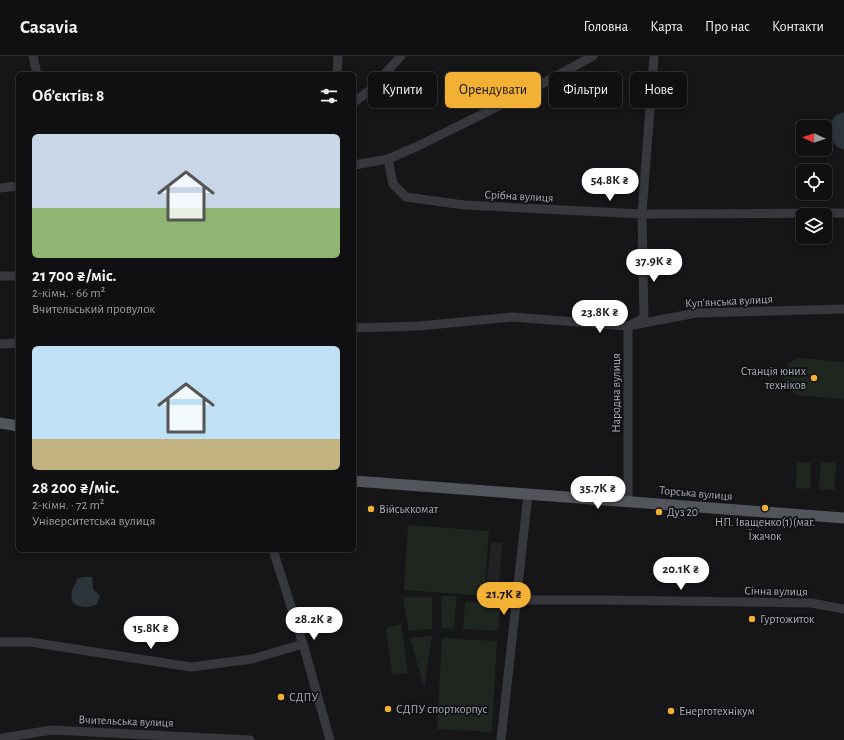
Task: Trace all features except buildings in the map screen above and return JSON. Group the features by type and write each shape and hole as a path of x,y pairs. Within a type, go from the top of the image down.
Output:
{"main road":[{"path":"0,423 16,426"},
{"name":"Торська вулиця","path":"356,481 844,518"}],"street":[{"path":"33,56 37,72"},
{"path":"338,56 338,72"},
{"path":"356,101 369,91 401,56"},
{"path":"356,165 388,159 416,147 525,93 593,56"},
{"path":"628,326 644,318 642,214 654,56"},
{"name":"Срібна вулиця","path":"388,159 394,184 406,197 464,205 642,214 844,212"},
{"path":"0,188 16,186"},
{"path":"0,276 16,276"},
{"name":"Куп’янська вулиця","path":"356,328 419,326 512,317 628,326 696,313 844,309"},
{"name":"Народна вулиця","path":"628,326 628,501"},
{"path":"0,344 16,343"},
{"path":"501,740 528,494"},
{"path":"274,552 303,644 330,740"},
{"name":"Сінна вулиця","path":"516,600 811,603 844,609"},
{"path":"0,642 30,642 191,667 252,659 303,644"},
{"name":"Вчительська вулиця","path":"2,738 52,730 250,740"}],"shaded area":[{"path":"844,112 844,150 837,147 832,142 832,120 836,115"},
{"name":"Станцiя юних технiков","path":"799,358 844,362 844,399 796,395 790,391 784,380 785,370 788,365"},
{"path":"797,462 811,463 810,489 796,488"},
{"path":"821,462 836,463 834,490 819,489"},
{"path":"408,525 489,531 484,596 404,590"},
{"path":"491,542 503,543 497,596 485,595"},
{"path":"92,577 93,589 100,596 97,604 85,607 73,603 72,590 77,579"},
{"path":"441,596 457,596 454,629 442,628"},
{"path":"403,597 432,597 432,629 409,631"},
{"path":"465,602 500,604 498,631 463,629"},
{"path":"401,624 408,673 392,675 386,628"},
{"path":"432,636 424,688 410,638"},
{"path":"442,638 497,641 492,732 437,729"}],"place":[{"name":"Станцiя юних технiков","path":"814,378"},
{"name":"НП. Іващенко(1)(маг. Їжачок","path":"765,508"},
{"name":"Військкомат","path":"371,509"},
{"name":"Дуз 20","path":"659,512"},
{"name":"Гуртожиток","path":"752,619"},
{"name":"СДПУ","path":"281,697"},
{"name":"СДПУ спорткорпус","path":"388,709"},
{"name":"Енерготехнікум","path":"671,711"}]}
